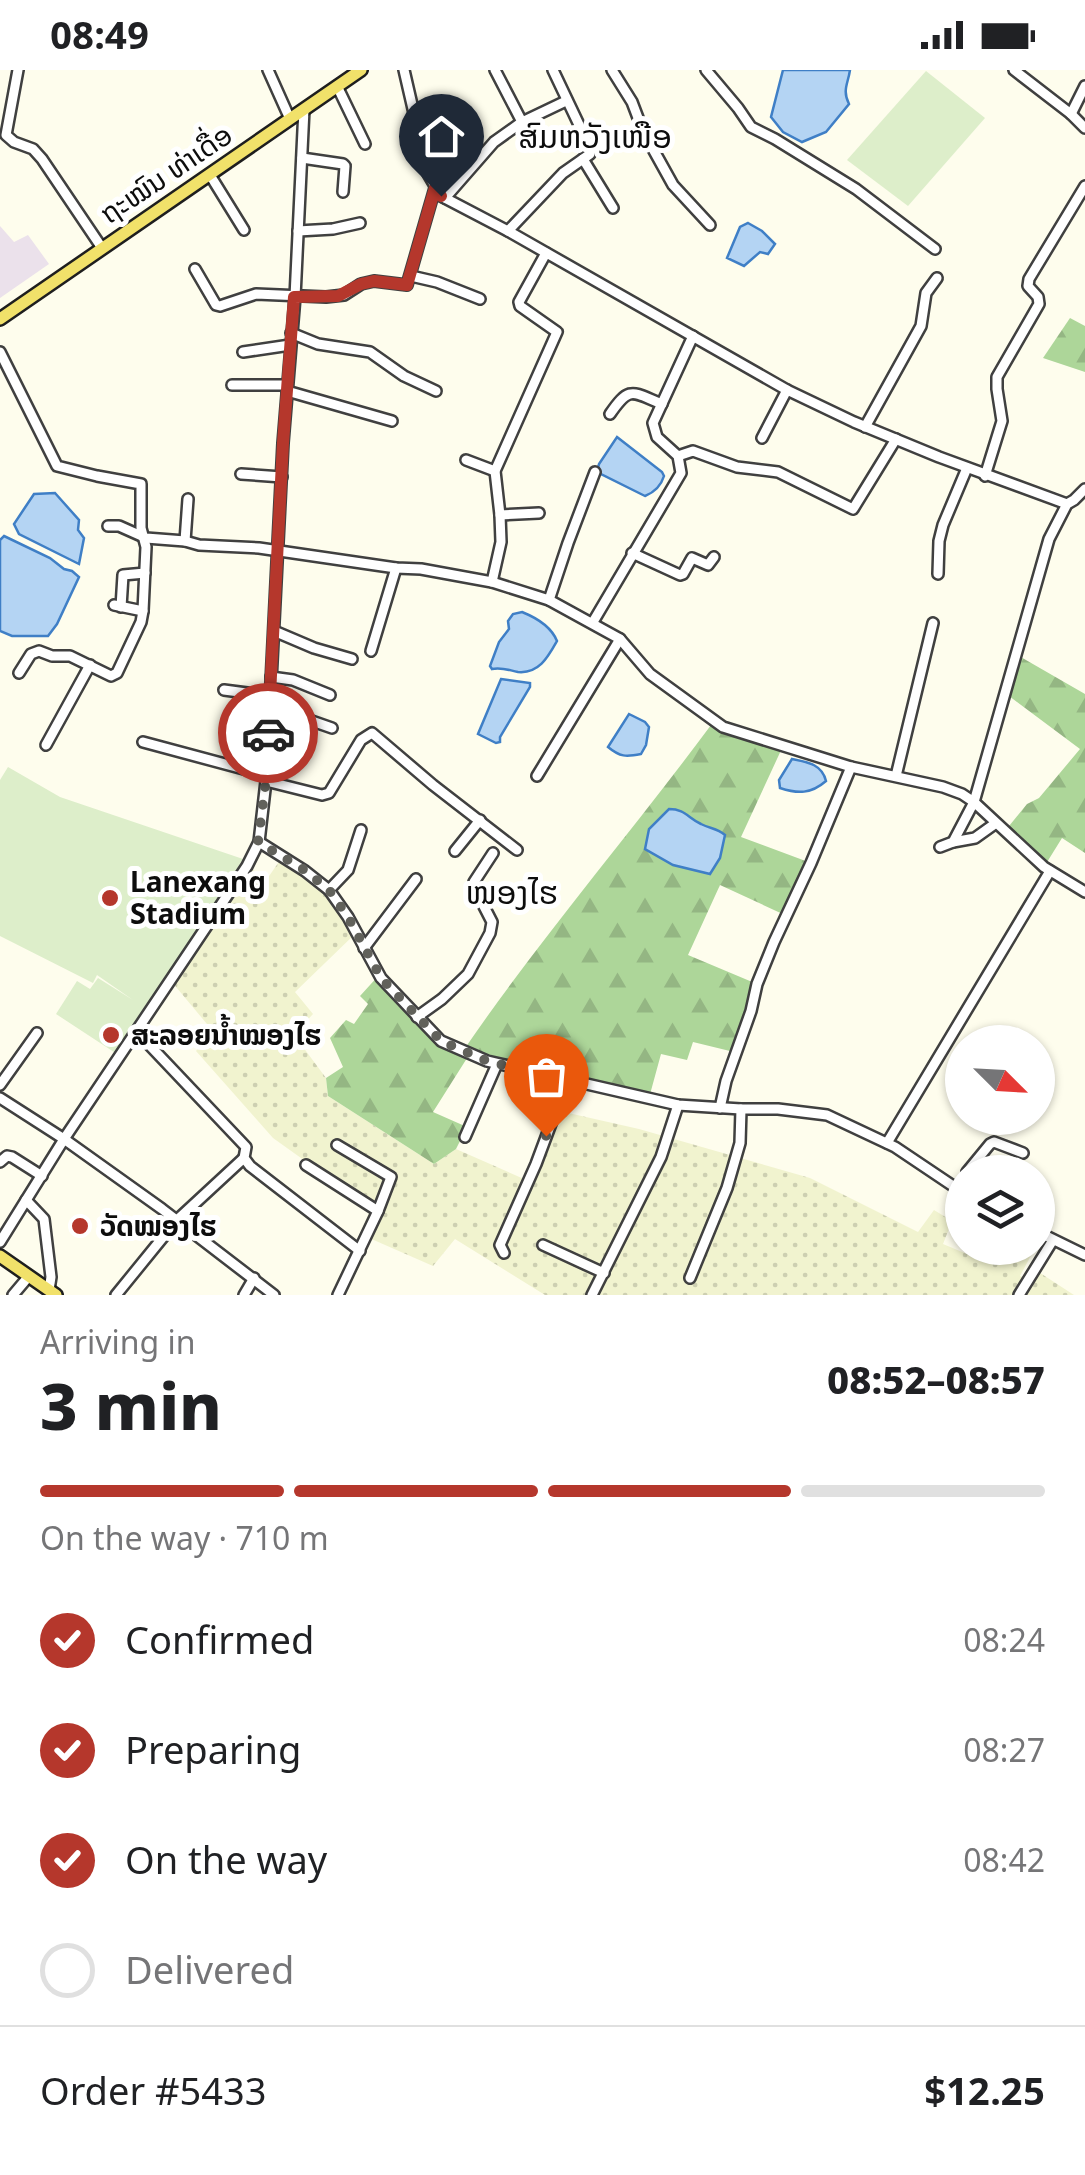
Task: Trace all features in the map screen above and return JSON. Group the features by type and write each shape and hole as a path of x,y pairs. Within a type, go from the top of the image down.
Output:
{"main road":[{"name":"ຖະໝົນ ທ່າເດື່ອ","path":"0,319 358,71"},
{"path":"0,1256 52,1292"}],"street":[{"path":"18,70 6,135 33,149 102,248"},
{"path":"268,70 290,119"},
{"path":"404,70 428,174 445,198 787,390 986,476 1067,504"},
{"path":"495,70 522,122"},
{"path":"508,231 562,173 590,154 553,70"},
{"path":"612,70 674,185 710,224"},
{"path":"706,70 751,128 842,180 936,249"},
{"path":"1014,70 1085,128"},
{"path":"338,86 365,144"},
{"path":"1070,114 1085,86"},
{"path":"445,198 484,150 522,122 566,101"},
{"path":"0,1242 64,1139 247,866 258,842 266,778 304,109"},
{"path":"302,158 343,164 343,192"},
{"path":"584,159 613,208"},
{"path":"210,175 244,230"},
{"path":"986,476 1002,421 997,377 1039,304 1029,289 1029,279 1085,186"},
{"path":"195,270 220,306 256,294 338,296 374,281 407,285 435,188"},
{"path":"298,231 360,223"},
{"path":"492,582 500,542 495,471 557,332 520,306 546,253"},
{"path":"411,276 480,300"},
{"path":"865,426 921,326 926,294 937,278"},
{"path":"592,622 678,479 678,456 654,433 653,423 693,336"},
{"path":"243,352 291,339 370,352 404,376 436,390"},
{"path":"0,352 57,466 141,484 140,528 146,547 141,622 117,673 110,676 70,656 39,651 31,654 20,673"},
{"path":"232,385 287,388 392,422"},
{"path":"762,438 787,390"},
{"path":"610,414 627,394 662,404"},
{"path":"678,456 694,452 737,467 778,472 853,509 896,439"},
{"path":"466,460 495,471"},
{"path":"938,574 943,525 967,468"},
{"path":"549,600 596,472"},
{"path":"240,474 282,478"},
{"path":"953,842 974,802 1049,539 1067,504 1085,489"},
{"path":"184,540 188,499"},
{"path":"500,515 538,513"},
{"path":"108,526 144,537 199,545 278,550 422,569 492,582 549,600 620,639 650,674 723,727 851,766 962,794 1050,871 1085,892"},
{"path":"632,553 680,575 692,558 708,565 714,557"},
{"path":"371,650 396,568"},
{"path":"143,611 117,606 123,575 145,572"},
{"path":"896,776 933,623"},
{"path":"274,631 352,659"},
{"path":"538,776 620,639"},
{"path":"46,745 90,665"},
{"path":"271,677 292,680 330,696"},
{"path":"224,690 270,701 332,728"},
{"path":"143,742 322,795 329,793 361,740 372,733 517,850"},
{"path":"720,1108 757,984 851,766"},
{"path":"455,851 480,820"},
{"path":"940,848 974,838 996,822"},
{"path":"329,890 348,870 361,830"},
{"path":"258,842 329,890 381,978 441,1041 468,1055 678,1106 801,1110 827,1115 886,1142 945,1181"},
{"path":"417,1017 458,985 490,933 492,922 474,882 493,853"},
{"path":"886,1142 1050,871"},
{"path":"364,948 416,879"},
{"path":"116,1295 177,1220 244,1158 246,1147 137,1032"},
{"path":"0,1085 37,1033"},
{"path":"465,1137 498,1064"},
{"path":"504,1253 500,1245 567,1081"},
{"path":"0,1098 177,1220 274,1295"},
{"path":"592,1295 661,1157 678,1106"},
{"path":"690,1278 727,1188 740,1143 741,1109"},
{"path":"981,1155 994,1142 1023,1153"},
{"path":"337,1144 391,1178 338,1295"},
{"path":"0,1162 12,1157 42,1176"},
{"path":"244,1158 360,1251"},
{"path":"306,1166 378,1211"},
{"path":"26,1200 44,1219 52,1292"},
{"path":"1055,1241 1085,1255"},
{"path":"544,1245 604,1274"},
{"path":"1020,1295 1038,1265"},
{"path":"12,1295 29,1276"},
{"path":"244,1295 254,1278"}],"shaded area":[{"path":"0,226 14,242 28,235 49,264 0,298"}],"green space":[{"path":"926,71 985,118 908,206 847,160"},
{"path":"1070,318 1085,326 1085,372 1043,358"},
{"path":"1019,656 1085,694 1085,853 1062,838 1044,867 1005,831 1080,749 1009,696"},
{"path":"714,721 783,746 741,837 811,863 787,916 720,885 688,955 757,984 734,1052 693,1042 687,1060 661,1054 649,1098 469,1055 433,1112 467,1127 456,1149 434,1164 328,1096 326,1078 343,1067 330,1038 346,1020 354,1024 368,1004 360,996 380,974 445,1041 463,1051"},
{"name":"Lanexang Stadium","path":"8,767 60,797 243,859 120,1056 56,1014 77,981 90,989 98,978 133,1000 97,975 93,983 0,936 0,780"},
{"path":"283,856 318,880 356,933 295,992 313,1014 300,1028 303,1047 326,1078 328,1096 434,1164 456,1149 524,1179 555,1110 639,1129 810,1178 918,1232 934,1210 945,1217 945,1265 1026,1265 1020,1276 1028,1279 1034,1269 1074,1295 545,1295 455,1239 433,1266 360,1234 371,1208 273,1138 196,1051 212,1030 171,981 247,866 267,879"}],"water":[{"path":"783,70 850,70 846,91 849,104 826,132 802,142 783,132 771,117"},
{"path":"748,223 775,244 768,254 760,252 744,266 727,258 740,227"},
{"path":"617,437 662,472 661,483 652,493 645,496 597,472"},
{"path":"55,493 79,520 78,530 84,538 79,564 19,534 14,524 34,494"},
{"path":"4,536 79,577 48,636 12,636 0,631 0,540"},
{"path":"522,612 543,623 557,641 532,670 492,669 499,642 509,629 508,621 513,614"},
{"path":"501,679 530,683 530,687 496,743 478,734"},
{"path":"629,714 649,727 641,754 627,756 608,747"},
{"path":"792,759 817,767 826,781 804,792 780,788 779,780"},
{"path":"669,809 683,812 725,835 720,858 710,874 673,865 645,849 649,829"}],"way so far":[{"path":"268,733 258,842 329,890 381,978 441,1041 468,1055 567,1081 546,1136"}],"place":[{"name":"Lanexang Stadium","path":"110,898"},
{"name":"ສະລອຍນ້ຳໝອງໄຮ","path":"111,1035"},
{"name":"ວັດໝອງໄຮ","path":"80,1226"}],"district":[{"name":"ສົມຫວັງເໜືອ","path":"595,136"},
{"name":"ໜອງໄຮ","path":"512,892"}],"route":[{"path":"268,733 294,297 344,295 374,281 407,285 435,188 441,196"}]}
